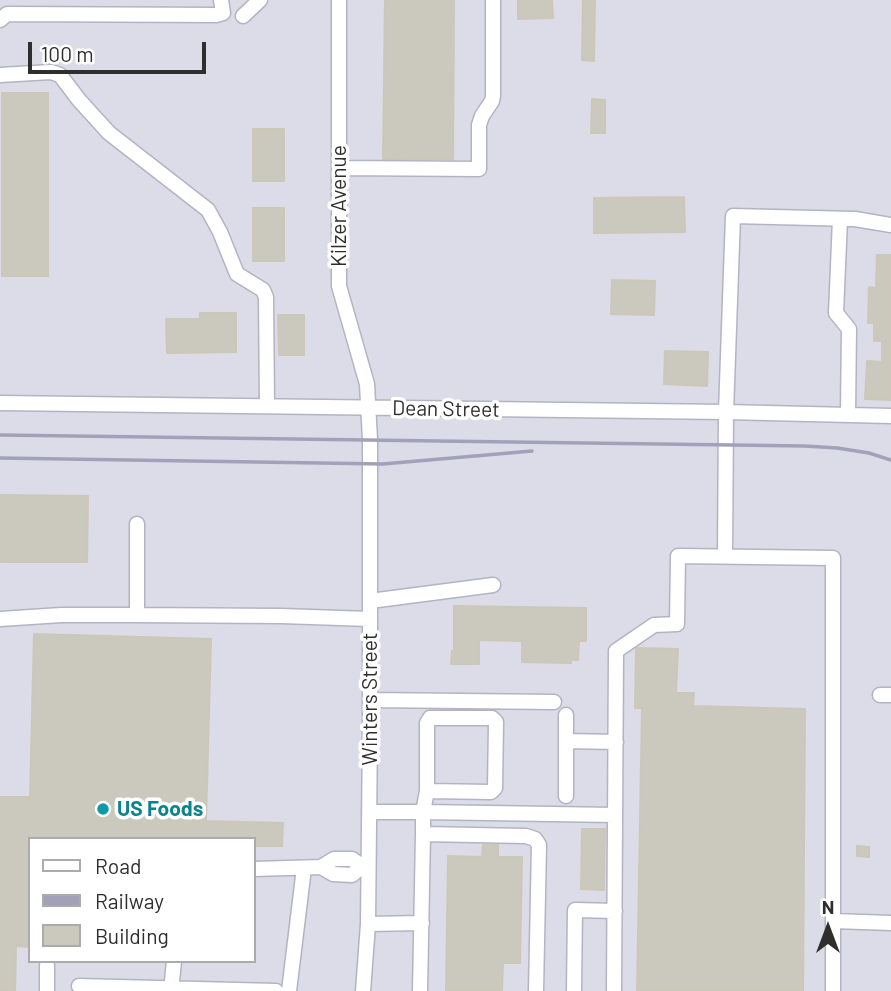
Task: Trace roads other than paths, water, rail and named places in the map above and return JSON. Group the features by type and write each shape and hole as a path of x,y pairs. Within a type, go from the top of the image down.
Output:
{"street":[{"path":"4,17 216,15 223,13 222,0"},
{"path":"243,16 260,0"},
{"name":"Kilzer Avenue","path":"339,0 339,286 367,384 369,408"},
{"path":"339,168 479,169 480,125 493,96 493,0"},
{"path":"0,75 51,72 60,75 110,133 208,210 237,275 263,290 267,406"},
{"path":"725,556 726,412 733,216 855,219 891,225"},
{"path":"840,219 836,313 849,329 848,414"},
{"name":"Dean Street","path":"0,403 891,416"},
{"name":"Winters Street","path":"363,991 368,924 365,866 369,811 370,701 369,408"},
{"path":"136,524 138,615"},
{"path":"614,991 616,651 654,625 677,624 678,556 725,556 833,558 833,991"},
{"path":"370,601 493,585"},
{"path":"0,620 61,615 370,619"},
{"path":"370,701 554,702"},
{"path":"566,715 566,796"},
{"path":"420,991 423,812 427,792 426,723 430,718 492,718 496,722 495,788 491,792 427,792"},
{"path":"566,741 615,742"},
{"path":"369,811 615,815"},
{"path":"423,834 526,836 535,839 539,845 536,991"},
{"path":"256,869 321,867 333,874 352,875 365,866"},
{"path":"289,991 304,869"},
{"path":"574,991 575,910 615,911"},
{"path":"834,921 891,923"},
{"path":"368,924 422,923"},
{"path":"171,989 174,963"},
{"path":"47,965 47,991"},
{"path":"79,986 276,991"}],"railway":[{"path":"0,435 805,446 869,453 891,460"},
{"path":"0,458 383,464 532,451"}],"place":[{"name":"US Foods","path":"103,809"}]}
